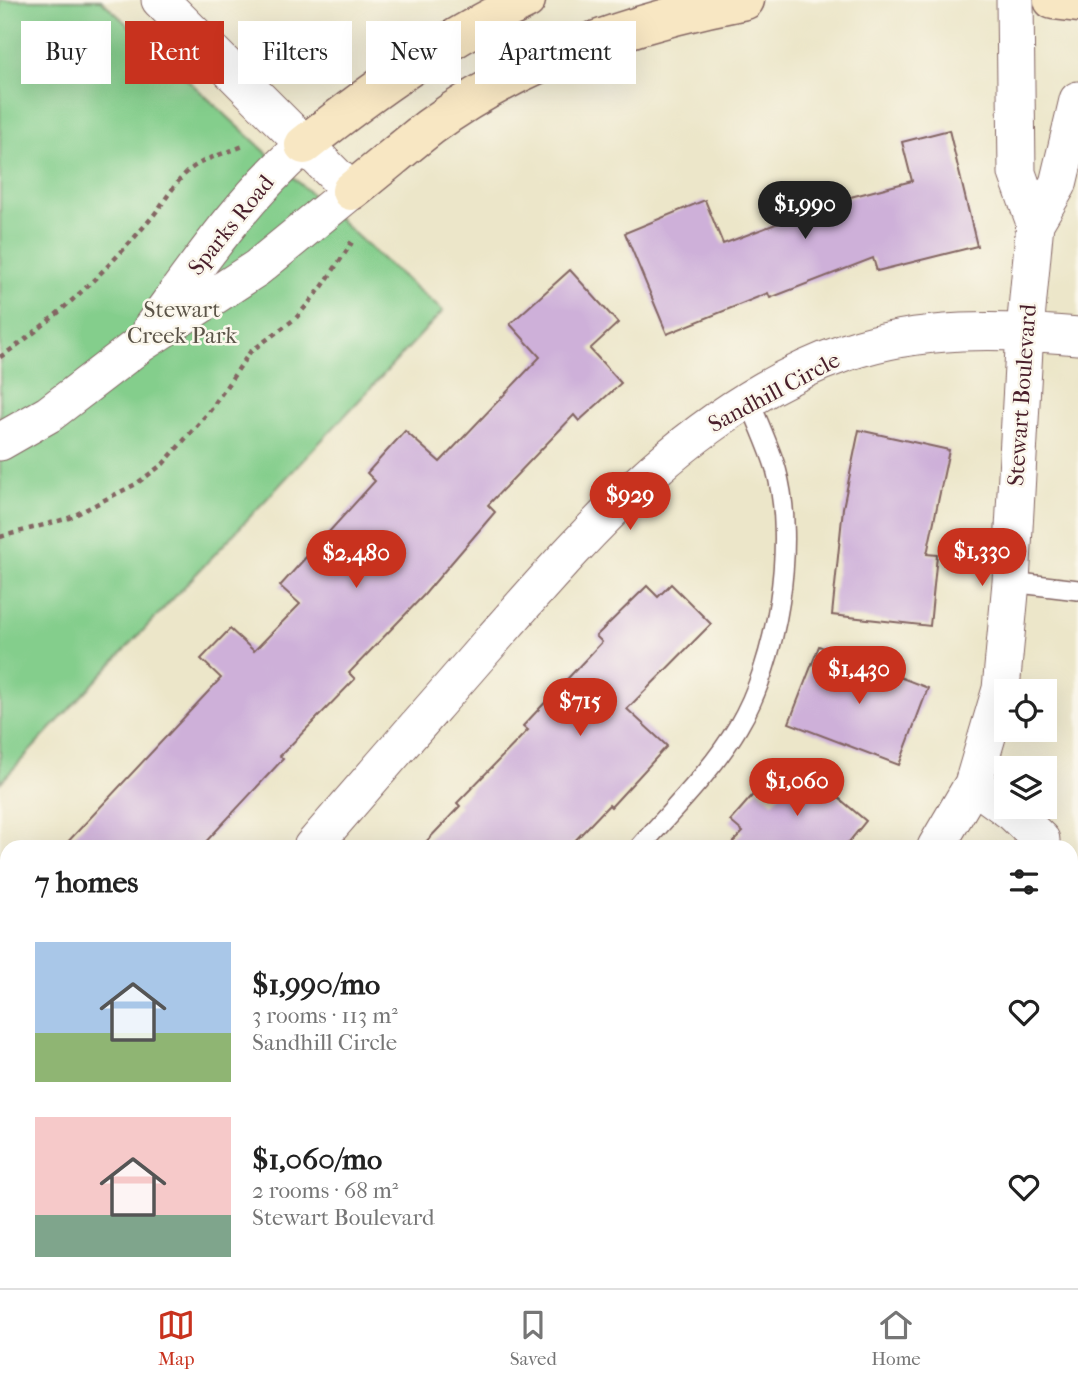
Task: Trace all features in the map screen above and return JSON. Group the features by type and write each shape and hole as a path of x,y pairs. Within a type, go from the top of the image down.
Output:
{"main road":[{"path":"304,145 380,85 467,29 526,0"},
{"path":"351,191 432,126 545,61 621,32 690,10 745,0"},
{"path":"1053,0 1078,4"}],"street":[{"path":"160,0 351,191"},
{"name":"Stewart Boulevard","path":"940,840 973,785 1001,689 1011,582 1025,331 1035,223 1017,173 1015,0"},
{"name":"Stewart Boulevard","path":"1035,223 1058,184 1078,100"},
{"name":"Sparks Road","path":"139,345 222,232 278,167 304,145"},
{"name":"Sparks Road","path":"0,442 49,414 139,345 257,268 351,191"},
{"name":"Sandhill Circle","path":"318,840 530,597 642,477 697,433 749,400 815,364 881,343 973,330 1025,331 1078,337"},
{"path":"973,785 1013,813 1041,840"}],"lane":[{"path":"646,840 718,756 738,727 774,643 783,554 782,505 776,470 749,400"},
{"path":"1011,582 1078,590"}],"path":[{"path":"0,357 20,344 112,262 148,223 187,173 204,161 246,145"},
{"path":"0,537 69,518 136,484 163,464 209,412 250,352 296,318 322,288 351,244 341,235"}],"green space":[{"name":"Stewart Creek Park","path":"0,0 101,0 125,22 125,84 192,84 383,260 443,311 0,783"}],"building":[{"path":"949,130 977,246 877,271 873,258 770,298 768,293 667,334 625,233 705,200 723,244 839,200 912,181 902,142"},
{"path":"570,270 618,323 590,349 621,383 579,421 574,415 488,505 495,512 424,595 349,673 355,679 280,756 283,759 208,840 70,840 221,678 201,659 230,629 254,651 300,604 280,586 375,481 367,473 405,431 440,462 540,357 510,324"},
{"path":"859,430 949,450 927,554 937,555 930,626 832,615 843,508"},
{"path":"671,584 711,624 627,709 667,746 611,807 609,805 576,840 428,840 460,806 457,803 528,730 523,726 602,642 596,636 647,586 658,597"},
{"path":"819,646 928,688 899,765 789,723"},
{"path":"803,768 866,821 851,840 735,840 743,832 730,821 758,789 773,802"}]}
